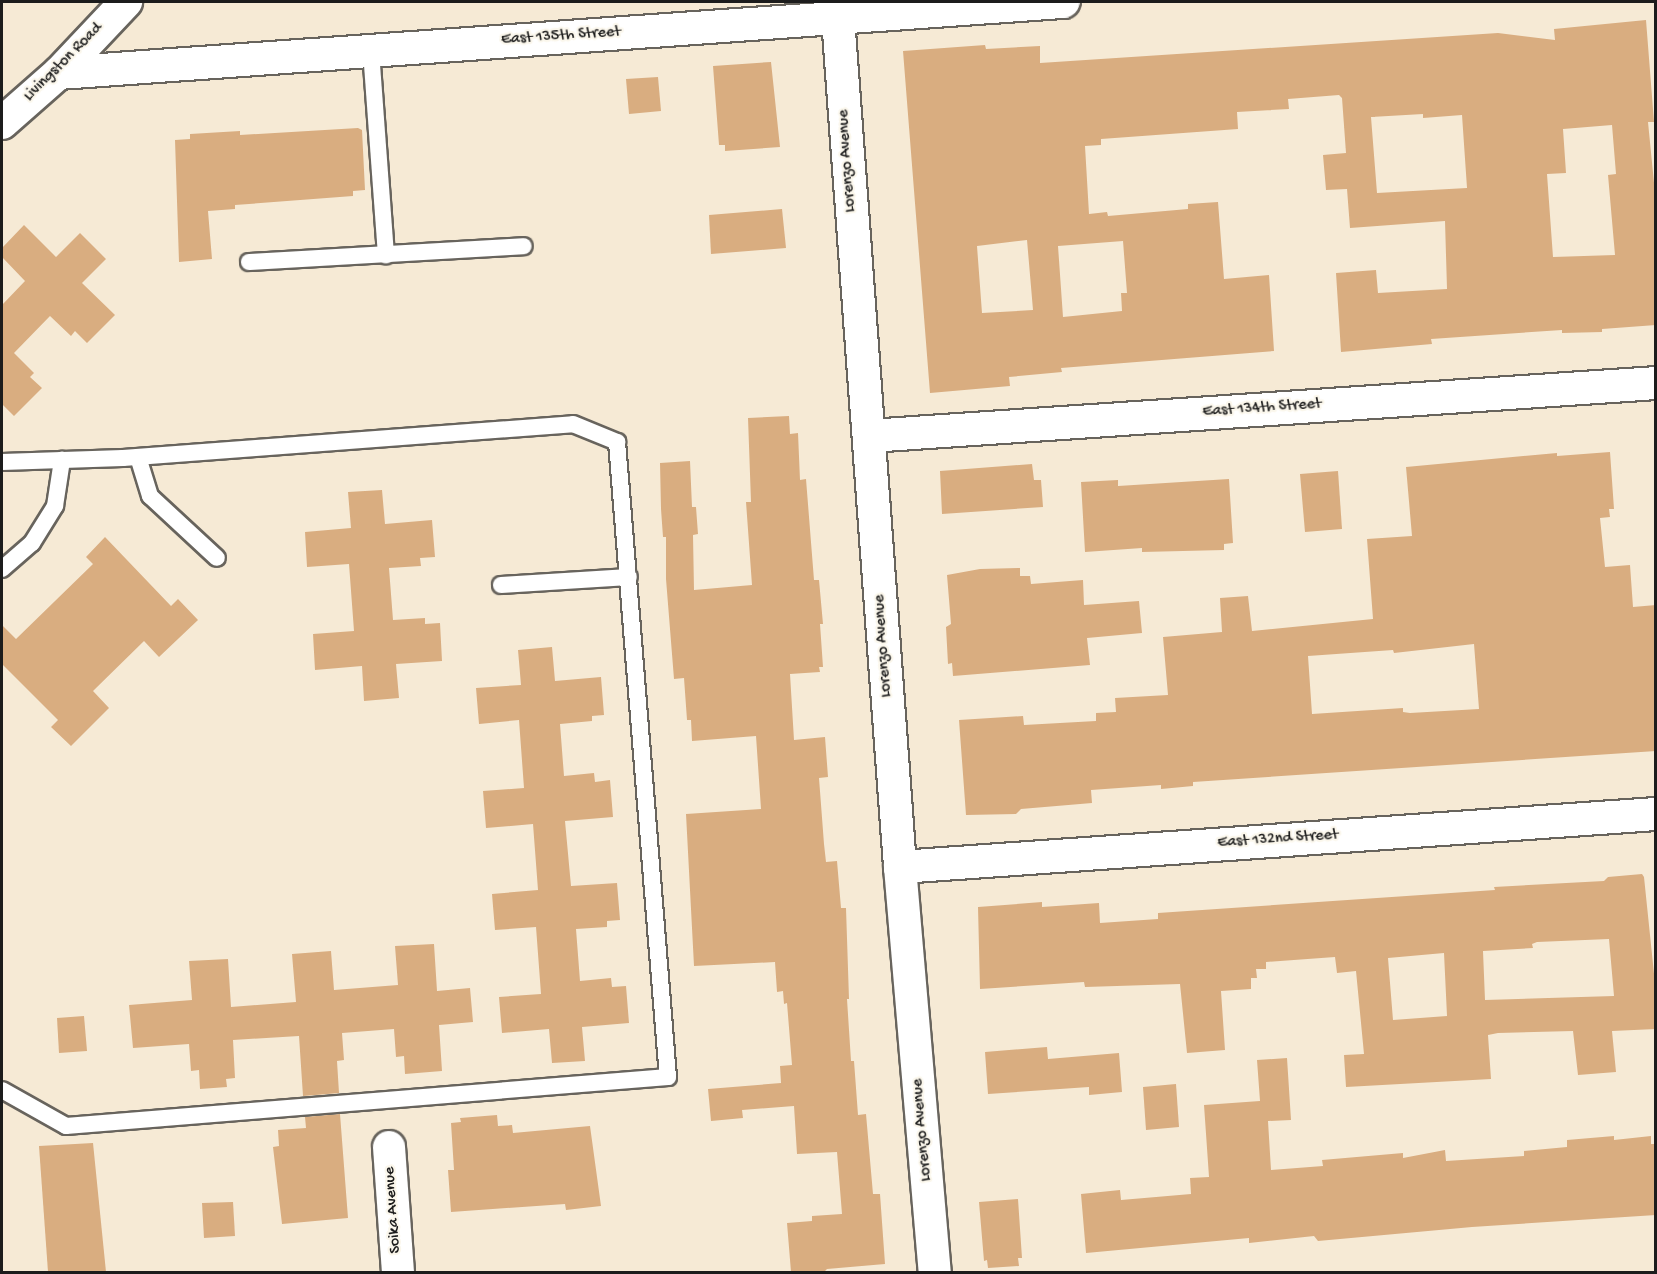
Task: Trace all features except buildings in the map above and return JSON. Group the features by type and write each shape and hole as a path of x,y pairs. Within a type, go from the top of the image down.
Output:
{"street":[{"name":"Livingston Road","path":"2,123 59,73 126,2"},
{"name":"East 135th Street","path":"59,73 722,24 1063,2"},
{"name":"Lorenzo Avenue","path":"838,18 900,867 935,1272"},
{"name":"East 134th Street","path":"869,436 1656,383"},
{"name":"East 132nd Street","path":"900,867 1656,814"},
{"name":"Soika Avenue","path":"389,1147 398,1272"}],"lane":[{"path":"371,51 386,255"},
{"path":"249,262 524,246"},
{"path":"2,462 138,456 573,424 617,442 668,1077 66,1126 2,1090"},
{"path":"138,456 150,496 217,558"},
{"path":"2,569 32,543 55,506 62,460"},
{"path":"501,585 629,577"}]}
